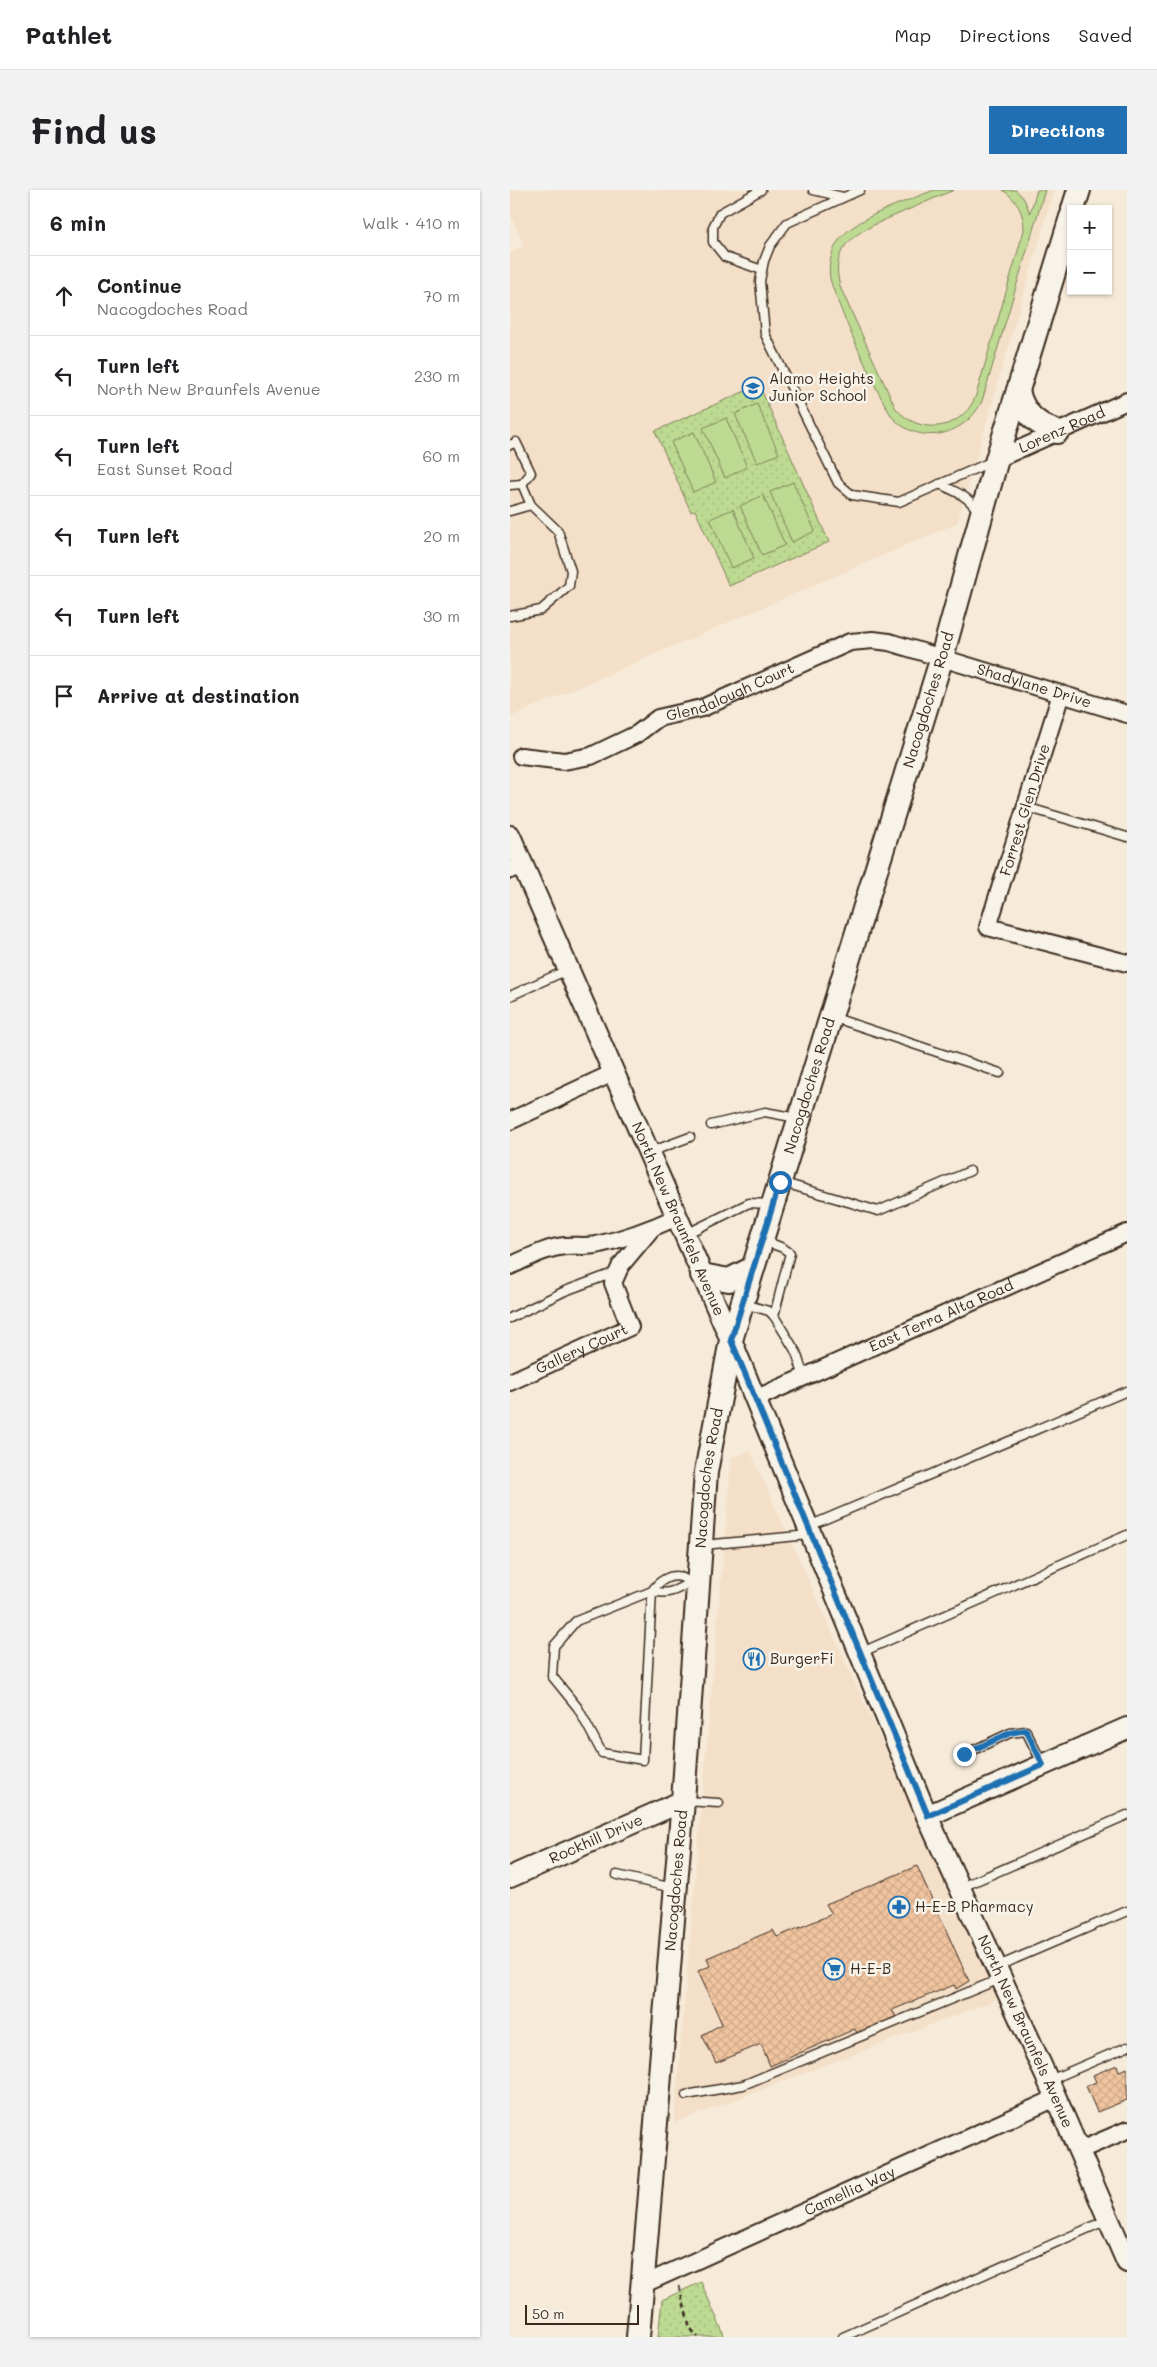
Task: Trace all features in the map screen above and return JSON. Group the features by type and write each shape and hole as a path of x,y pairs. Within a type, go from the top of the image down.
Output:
{"main road":[{"path":"1074,205 1079,190"},
{"name":"Nacogdoches Road","path":"638,2337 683,1801 693,1585 701,1546 706,1472 731,1340 942,657 997,459 1067,229"},
{"path":"1018,391 1027,414 1040,426 1057,432"},
{"path":"702,1275 729,1280 752,1268"}],"street":[{"name":"Lorenz Road","path":"997,459 1127,401"},
{"name":"Glendalough Court","path":"521,756 564,761 591,756 637,734 658,718 702,708 850,642 873,640 889,642 942,657"},
{"name":"Shadylane Drive","path":"942,657 1127,714"},
{"name":"Forrest Glen Drive","path":"1061,694 988,927 1127,963"},
{"name":"North New Braunfels Avenue","path":"510,836 516,867 569,969 615,1072 731,1340 928,1816 1052,2089 1107,2220 1127,2262"},
{"path":"510,1121 615,1072"},
{"path":"510,1266 546,1249 594,1245 652,1228 681,1226"},
{"path":"618,1271 640,1240 652,1228"},
{"name":"East Terra Alta Road","path":"754,1399 1127,1233"},
{"name":"Gallery Court","path":"510,1382 630,1327 614,1290 613,1283 618,1271"},
{"path":"928,1816 1127,1728"},
{"name":"Rockhill Drive","path":"510,1877 683,1801"},
{"name":"Camellia Way","path":"642,2285 1052,2089"},
{"path":"1078,2152 1127,2130"}],"lane":[{"path":"762,190 720,213 713,227 713,242 724,257 762,270"},
{"path":"812,190 843,197"},
{"path":"860,190 787,223 770,246 760,281 765,334 838,483 852,495 899,502 997,459"},
{"path":"510,485 522,484 531,473 513,443"},
{"path":"510,616 541,610 569,586 571,571 558,531 531,505 522,484"},
{"path":"939,484 961,493 972,502 981,516"},
{"path":"510,511 531,505"},
{"path":"1026,807 1127,837"},
{"path":"510,996 569,969"},
{"path":"830,1017 1000,1073"},
{"path":"711,1125 765,1112 799,1118"},
{"path":"649,1152 690,1137"},
{"path":"780,1182 878,1211 970,1171"},
{"path":"681,1226 749,1204 772,1204"},
{"path":"762,1240 783,1248 790,1253 774,1316"},
{"path":"510,1318 565,1292 618,1271"},
{"path":"742,1304 769,1311 774,1316 796,1352 804,1377"},
{"path":"701,1546 809,1531 1127,1391"},
{"path":"860,1653 1127,1535"},
{"path":"693,1585 662,1594 652,1591 576,1621 554,1646 552,1676 578,1708 602,1753 643,1760 652,1591 659,1581 673,1577 682,1578 693,1585"},
{"path":"964,1754 1010,1733 1026,1730 1043,1765"},
{"path":"683,1801 719,1803"},
{"path":"960,1888 1127,1815"},
{"path":"617,1874 675,1889"},
{"path":"686,2095 743,2085 999,1973 1127,1911"},
{"path":"1052,2089 1127,2047"},
{"path":"843,2337 1107,2220"}],"path":[{"path":"674,2270 690,2328 698,2337"}],"shaded area":[{"name":"Alamo Heights Junior School","path":"510,190 1054,190 957,523 510,717 510,253 524,246 510,213"},
{"path":"750,1451 998,1999 674,2123 732,1457"}],"green space":[{"path":"934,190 954,190 871,226 850,240 838,260 841,289 895,407 905,417 927,426 951,423 970,407 976,395 1024,230 1023,218 1019,207 1003,190 1016,190 1024,199 1030,213 1037,190 1045,190 982,401 975,413 955,429 930,435 917,433 905,428 894,419 888,410 848,327 833,289 829,269 831,256 836,245 843,235 853,227 880,212"},
{"path":"759,385 829,542 729,586 695,510 691,512 655,431"},
{"path":"757,404 779,454 757,463 735,414"},
{"path":"726,418 747,467 725,478 703,428"},
{"path":"694,432 716,482 693,492 671,442"},
{"path":"793,482 815,531 792,542 770,492"},
{"path":"763,495 785,545 762,555 740,506"},
{"path":"733,509 754,558 731,568 710,519"},
{"path":"701,2282 725,2337 658,2337 662,2300"}],"building":[{"name":"H-E-B","path":"917,1866 969,1981 956,1989 954,1985 892,2010 897,2018 858,2035 855,2029 770,2066 761,2044 716,2063 702,2035 722,2024 698,1971 710,1966 707,1958 773,1930 777,1937 832,1914 826,1904"},
{"path":"1117,2065 1119,2071 1127,2068 1127,2100 1097,2112 1086,2086 1096,2082 1093,2075"}],"place":[{"name":"Alamo Heights Junior School","path":"753,388"},
{"name":"BurgerFi","path":"754,1659"},
{"name":"H-E-B Pharmacy","path":"899,1907"},
{"name":"H-E-B","path":"834,1969"}],"route":[{"path":"780,1182 731,1340 928,1816 1043,1765 1026,1730 1010,1733 964,1754"}]}
